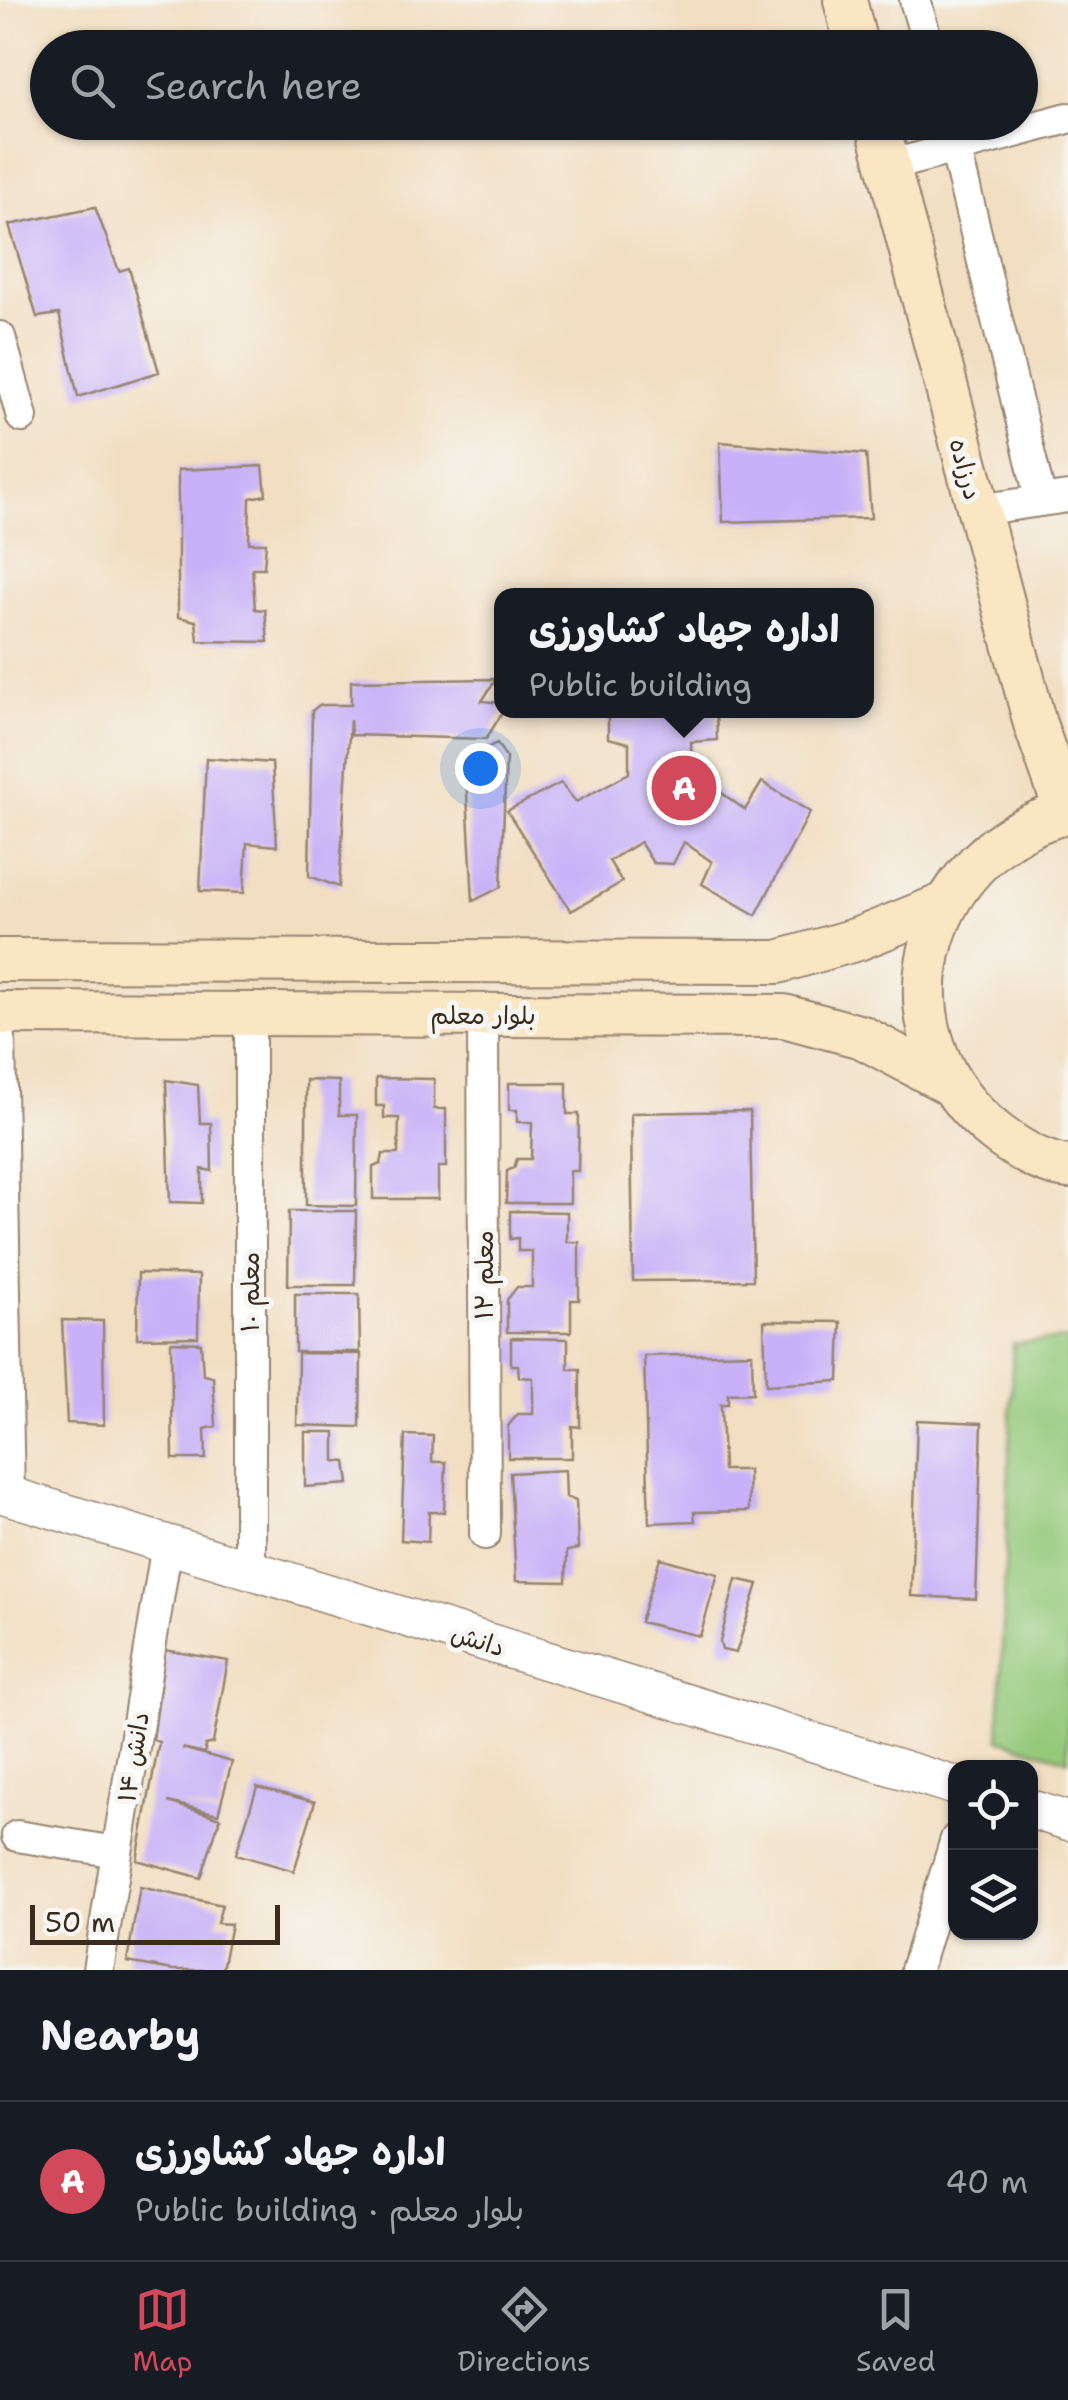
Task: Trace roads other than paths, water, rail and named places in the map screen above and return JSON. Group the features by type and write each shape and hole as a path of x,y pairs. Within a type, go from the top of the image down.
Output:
{"main road":[{"path":"845,0 852,30"},
{"name":"درزاده","path":"882,140 1034,724 1067,812"},
{"path":"1067,812 1029,824 996,844 967,871 946,904 929,948 924,995 931,1041 950,1084 980,1121 1018,1149 1068,1168"},
{"path":"0,960 778,962 858,939 946,904"},
{"name":"بلوار معلم","path":"0,1013 784,1016 862,1037 950,1084"}],"street":[{"path":"915,0 923,30"},
{"path":"1038,122 1068,118"},
{"path":"888,166 943,140"},
{"path":"954,140 1055,499 977,510"},
{"path":"0,337 22,417"},
{"name":"معلم ۱۰","path":"250,1014 250,1570"},
{"name":"معلم ۱۲","path":"483,1015 485,1534"},
{"path":"0,1038 4,1494"},
{"name":"دانش","path":"4,1494 948,1784"},
{"name":"دانش ۱۴","path":"98,1970 167,1544"},
{"path":"1038,1812 1068,1821"},
{"path":"17,1836 117,1852"},
{"path":"916,1970 953,1850"}],"place":[{"name":"اداره جهاد کشاورزی","path":"684,788"}]}
